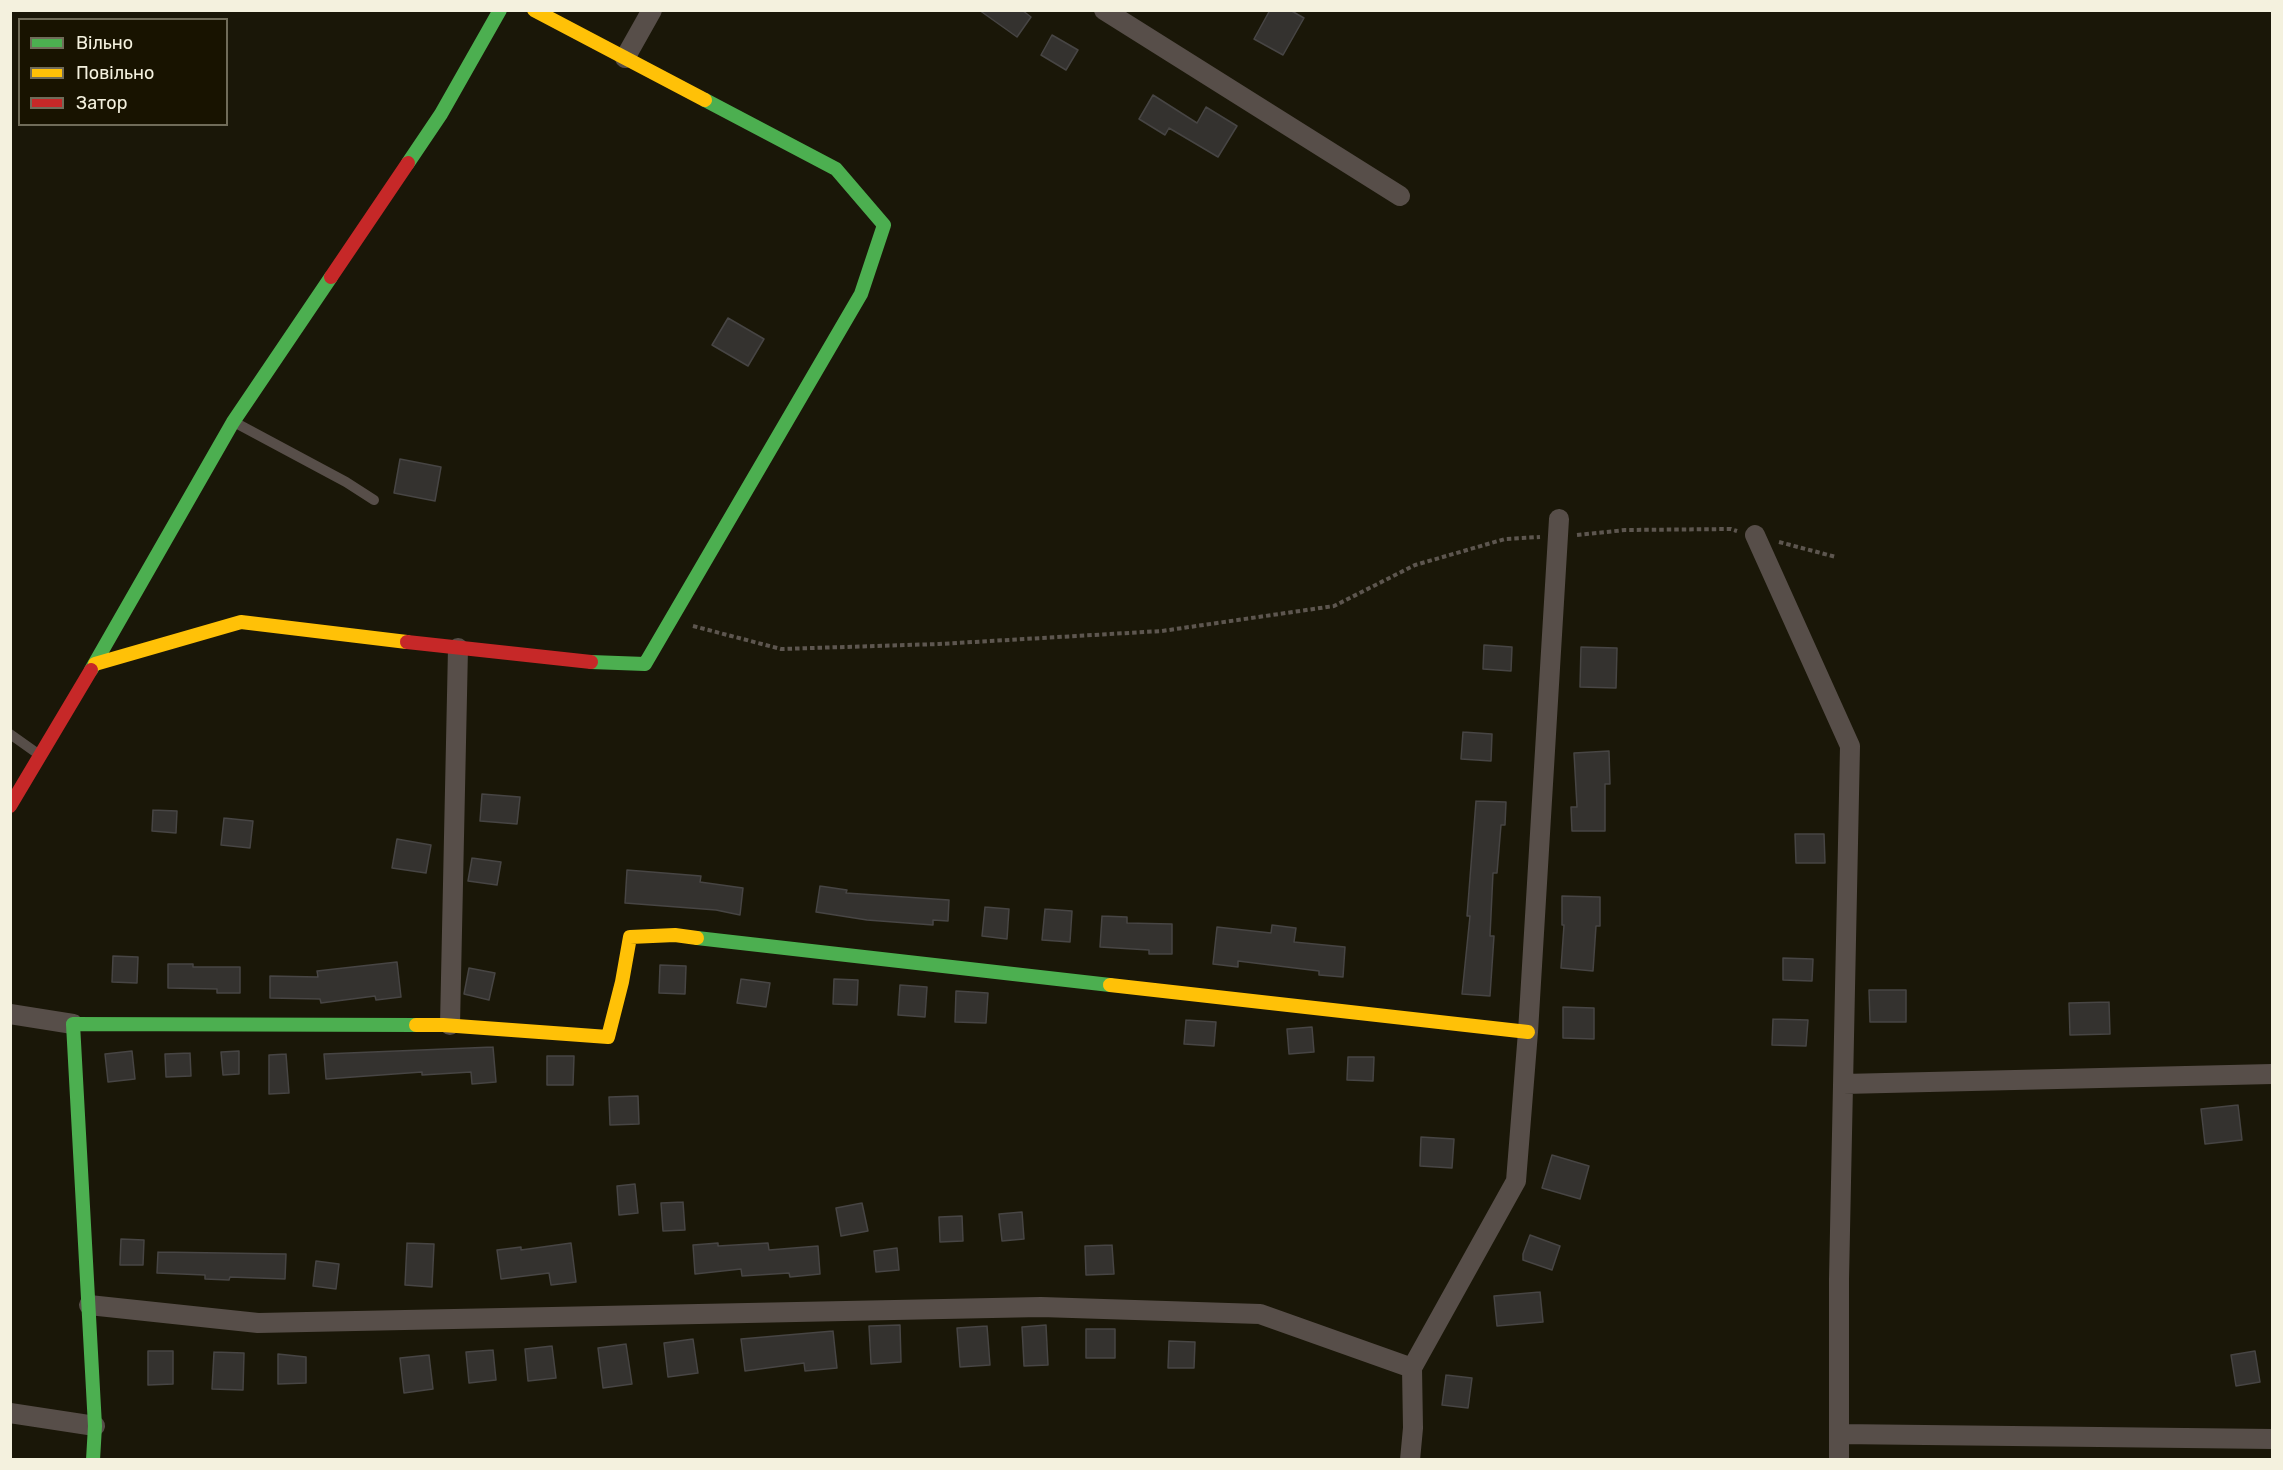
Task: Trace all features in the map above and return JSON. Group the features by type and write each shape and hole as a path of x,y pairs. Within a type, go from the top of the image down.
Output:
{"street":[{"path":"10,806 95,664 233,422 441,114 500,10"},
{"path":"95,664 241,622 458,648 603,663 645,664 861,294 884,225 836,169 534,10"},
{"path":"625,58 652,10"},
{"path":"1104,10 1400,196"},
{"path":"1410,1460 1413,1428 1412,1368 1516,1181 1528,1032 1559,528"},
{"path":"1755,536 1850,746 1839,1279 1839,1460"},
{"path":"450,1025 458,648"},
{"path":"10,1014 73,1024 450,1025 608,1037 622,982 630,937 675,935 1528,1032"},
{"path":"73,1024 95,1426 93,1460"},
{"path":"1843,1084 2272,1074"},
{"path":"89,1305 258,1323 1041,1308 1260,1314 1412,1368"},
{"path":"10,1413 95,1426"},
{"path":"1839,1434 2272,1439"}],"lane":[{"path":"233,422 346,482 374,500"},
{"path":"10,734 41,756"}],"path":[{"path":"672,621 781,649 939,644 1162,631 1334,606 1415,565 1505,539 1559,528 1731,529 1836,557"}],"building":[{"path":"979,10 1022,10 1031,17 1017,37"},
{"path":"1270,10 1290,10 1304,18 1283,55 1254,39"},
{"path":"1052,35 1078,50 1066,70 1041,55"},
{"path":"1153,95 1197,123 1206,107 1237,126 1218,157 1169,128 1165,135 1139,119"},
{"path":"728,318 764,339 748,366 712,345"},
{"path":"400,459 441,467 435,501 394,493"},
{"path":"1484,645 1512,647 1511,671 1483,669"},
{"path":"1581,647 1617,648 1616,688 1580,687"},
{"path":"1463,732 1492,734 1491,761 1461,759"},
{"path":"1609,751 1610,784 1605,784 1605,831 1572,831 1571,807 1577,807 1574,753"},
{"path":"482,794 520,797 517,824 480,821"},
{"path":"1476,801 1506,802 1505,825 1501,825 1497,873 1493,873 1490,936 1494,936 1490,996 1462,994 1470,916 1467,916"},
{"path":"153,810 177,811 176,833 152,831"},
{"path":"224,818 253,821 250,848 221,845"},
{"path":"1795,834 1824,834 1825,863 1796,863"},
{"path":"397,839 431,845 426,873 392,868"},
{"path":"472,858 501,862 497,885 468,881"},
{"path":"627,870 701,876 700,882 743,888 740,915 716,910 625,903"},
{"path":"820,886 847,890 846,893 949,900 948,921 933,920 933,925 867,920 816,912"},
{"path":"1562,896 1600,897 1600,926 1596,926 1593,971 1561,968 1564,925 1562,925"},
{"path":"985,907 1009,909 1007,939 982,936"},
{"path":"1045,909 1072,911 1070,942 1042,940"},
{"path":"1102,916 1127,917 1127,923 1172,924 1172,954 1149,954 1149,950 1100,947"},
{"path":"1272,925 1296,928 1294,942 1345,947 1343,977 1319,975 1319,971 1238,961 1238,967 1213,964 1217,927 1271,933"},
{"path":"113,956 138,957 137,983 112,982"},
{"path":"1783,958 1813,959 1812,981 1783,980"},
{"path":"397,962 401,997 376,1000 375,996 321,1003 320,999 270,998 270,976 318,977 317,971"},
{"path":"168,964 193,964 193,967 240,967 240,993 217,993 217,989 168,988"},
{"path":"660,965 686,966 685,994 659,993"},
{"path":"469,968 495,973 489,1000 464,994"},
{"path":"741,979 770,983 766,1007 737,1003"},
{"path":"834,979 858,980 857,1005 833,1004"},
{"path":"900,985 927,987 925,1017 898,1015"},
{"path":"1869,990 1906,990 1906,1022 1870,1022"},
{"path":"956,991 988,993 986,1023 955,1022"},
{"path":"2109,1002 2110,1034 2070,1035 2069,1003"},
{"path":"1563,1007 1594,1008 1594,1039 1563,1038"},
{"path":"1773,1019 1808,1020 1806,1046 1772,1045"},
{"path":"1186,1020 1216,1022 1214,1046 1184,1044"},
{"path":"1312,1027 1314,1052 1289,1054 1287,1029"},
{"path":"493,1047 496,1082 472,1084 471,1072 422,1075 422,1072 326,1079 324,1054"},
{"path":"132,1051 135,1079 108,1082 105,1054"},
{"path":"239,1051 239,1074 223,1075 221,1052"},
{"path":"190,1053 191,1076 166,1077 165,1054"},
{"path":"286,1054 289,1093 269,1094 269,1055"},
{"path":"547,1056 574,1056 573,1085 547,1085"},
{"path":"1348,1057 1374,1057 1373,1081 1347,1080"},
{"path":"638,1096 639,1124 610,1125 609,1097"},
{"path":"2238,1105 2242,1140 2205,1144 2201,1109"},
{"path":"1421,1137 1454,1139 1452,1168 1420,1166"},
{"path":"1552,1155 1589,1166 1580,1199 1542,1188"},
{"path":"635,1184 638,1213 619,1215 617,1186"},
{"path":"683,1202 685,1230 663,1231 661,1203"},
{"path":"862,1203 868,1231 841,1236 836,1208"},
{"path":"1022,1212 1024,1239 1002,1241 999,1214"},
{"path":"962,1216 963,1241 940,1242 939,1217"},
{"path":"1530,1235 1560,1246 1552,1270 1523,1260"},
{"path":"121,1239 144,1240 143,1265 120,1265"},
{"path":"407,1243 434,1244 432,1287 405,1285"},
{"path":"571,1243 576,1282 551,1285 549,1273 501,1279 497,1250 521,1247 521,1250"},
{"path":"718,1243 718,1246 768,1243 769,1250 818,1246 820,1274 790,1277 789,1273 742,1276 741,1269 695,1274 693,1245"},
{"path":"1112,1245 1114,1274 1086,1275 1085,1246"},
{"path":"897,1248 899,1270 876,1272 874,1251"},
{"path":"158,1252 286,1254 285,1279 230,1277 229,1280 205,1279 205,1275 157,1273"},
{"path":"316,1261 339,1264 336,1289 313,1286"},
{"path":"1540,1292 1543,1322 1497,1326 1494,1296"},
{"path":"900,1325 901,1362 871,1364 869,1326"},
{"path":"1046,1325 1048,1365 1024,1366 1022,1327"},
{"path":"987,1326 990,1365 960,1367 957,1328"},
{"path":"1086,1329 1115,1329 1115,1358 1086,1358"},
{"path":"833,1331 837,1368 805,1371 804,1363 745,1371 741,1339"},
{"path":"693,1339 698,1373 668,1377 664,1343"},
{"path":"1169,1341 1195,1342 1194,1368 1168,1368"},
{"path":"626,1344 632,1384 603,1388 598,1348"},
{"path":"552,1346 556,1378 528,1381 525,1349"},
{"path":"493,1350 496,1380 469,1383 466,1352"},
{"path":"148,1351 173,1351 173,1384 148,1385"},
{"path":"2255,1351 2260,1382 2236,1386 2231,1355"},
{"path":"214,1352 244,1353 243,1390 212,1389"},
{"path":"278,1354 306,1357 306,1383 278,1384"},
{"path":"429,1355 433,1389 404,1393 400,1358"},
{"path":"1446,1375 1472,1378 1468,1408 1442,1405"}],"traffic: fast":[{"path":"408,163 441,114 500,10"},
{"path":"591,662 645,664 861,294 884,225 836,169 705,100"},
{"path":"91,670 233,422 331,277"},
{"path":"697,938 1110,985"},
{"path":"93,1460 95,1426 73,1024 416,1025"}],"traffic: slow":[{"path":"534,10 705,100"},
{"path":"95,664 241,622 407,642"},
{"path":"416,1025 608,1037 622,982 630,937 675,935 697,938"},
{"path":"1110,985 1528,1032"}],"traffic: jam":[{"path":"331,277 408,163"},
{"path":"407,642 591,662"},
{"path":"10,806 91,670"}]}
